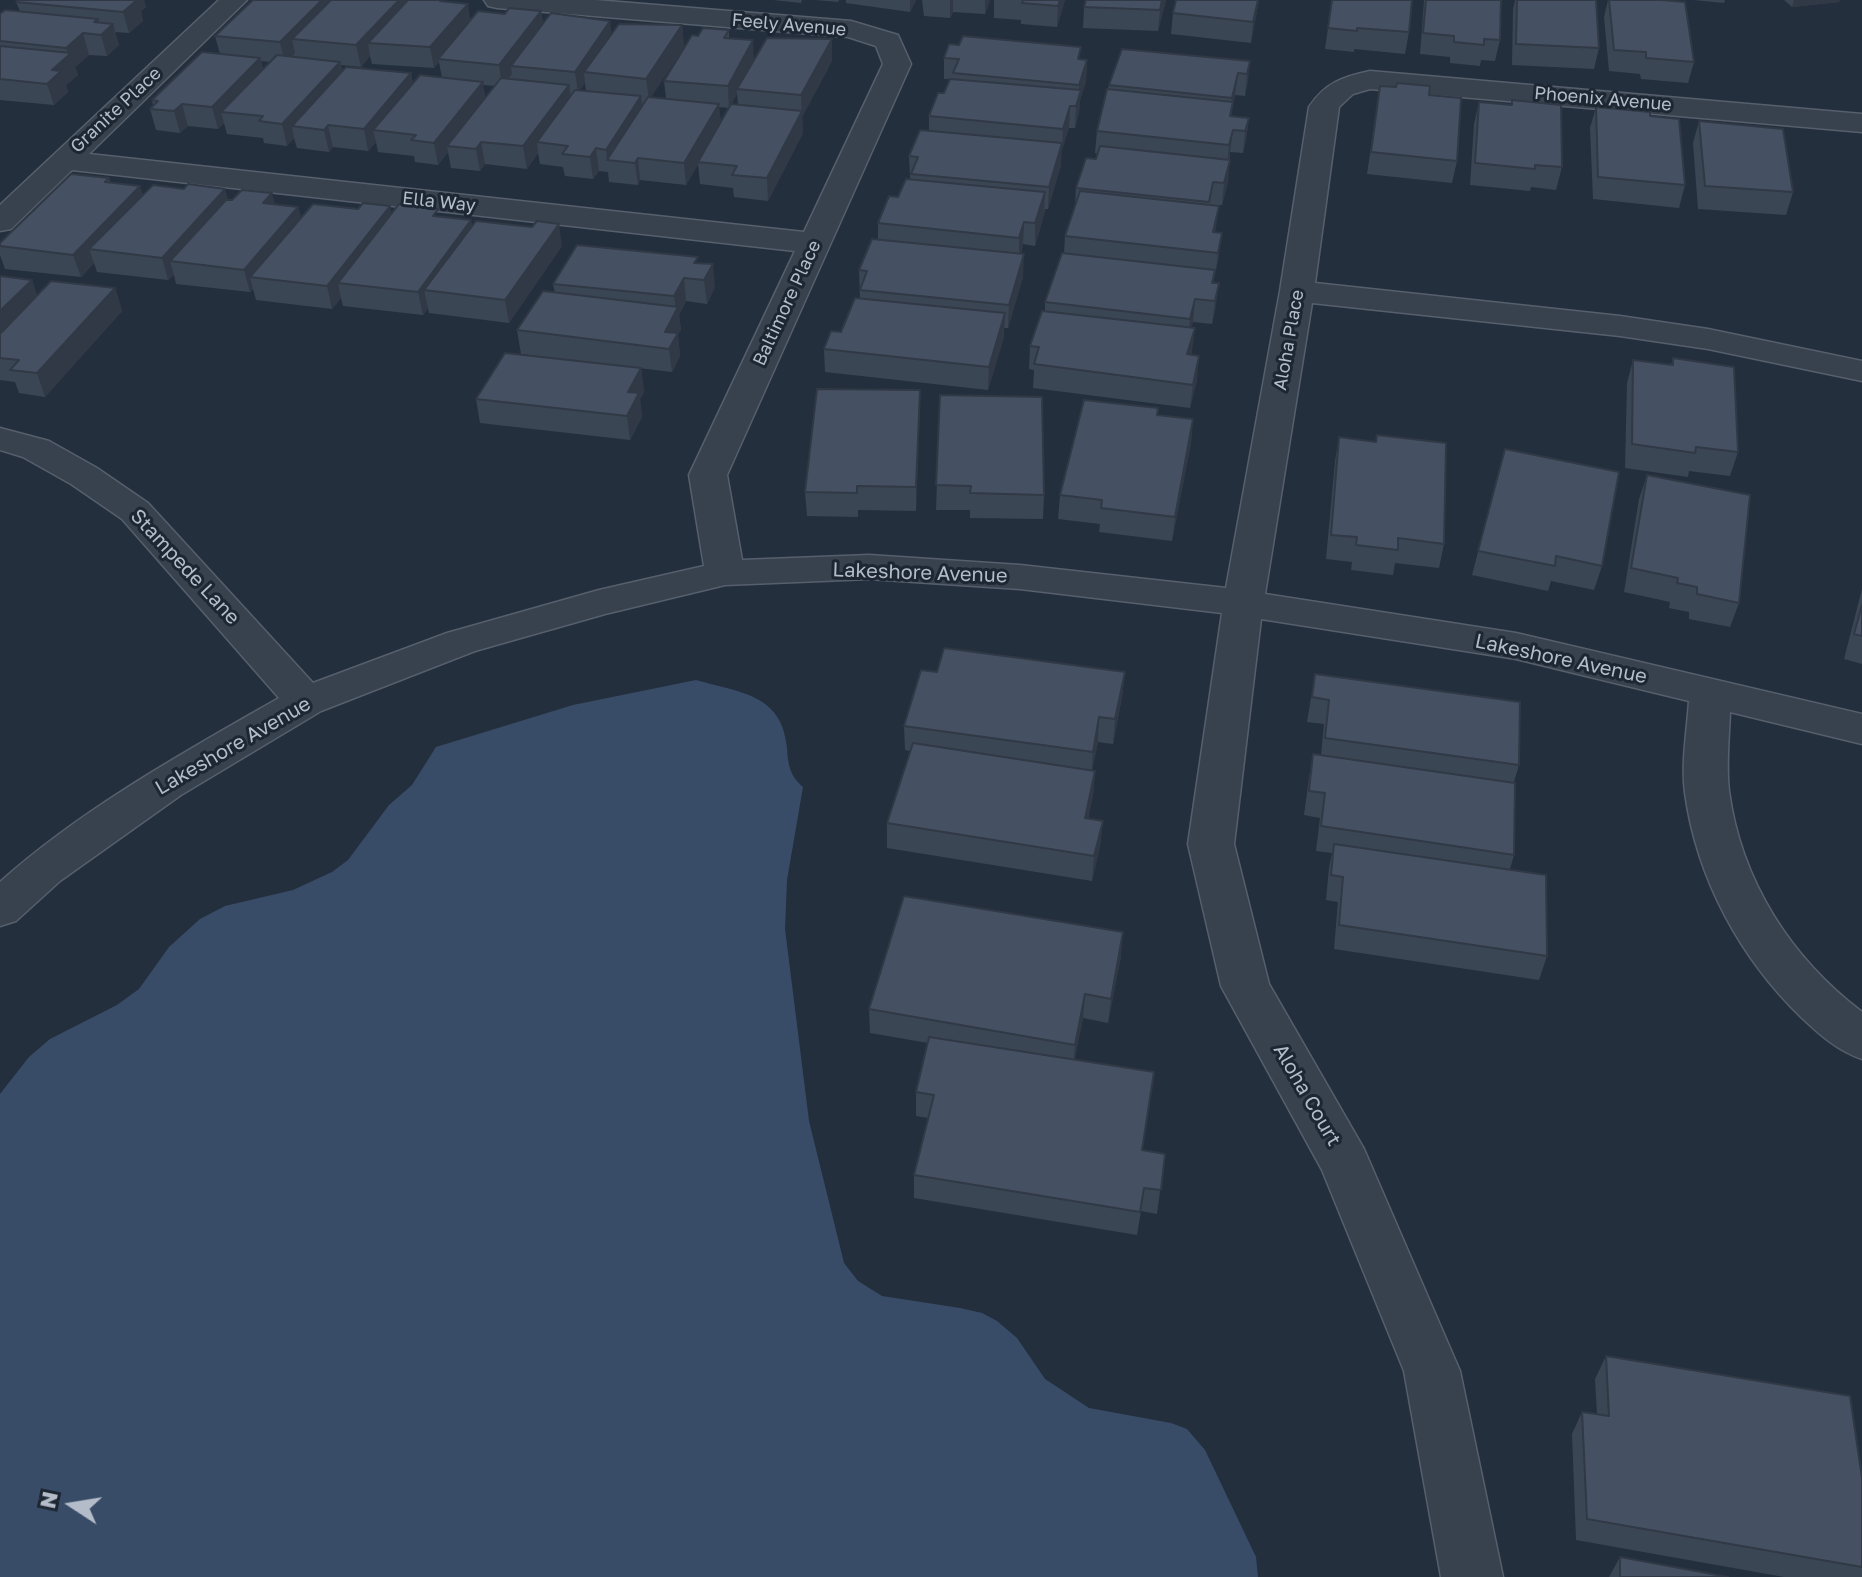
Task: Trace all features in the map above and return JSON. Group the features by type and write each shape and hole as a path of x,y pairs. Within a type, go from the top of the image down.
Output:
{"street":[{"name":"Granite Place","path":"0,222 234,0"},
{"name":"Feely Avenue","path":"497,0 851,29 888,41"},
{"name":"Baltimore Place","path":"725,573 708,475 897,64 888,41"},
{"name":"Phoenix Avenue","path":"1344,85 1370,80 1425,83 1862,123"},
{"name":"Aloha Place","path":"1243,603 1297,291 1324,107 1331,95 1344,85"},
{"name":"Ella Way","path":"63,160 814,243"},
{"path":"1297,291 1620,326 1708,339 1862,371"},
{"name":"Stampede Lane","path":"0,439 36,449 84,476 135,511 306,701"},
{"name":"Lakeshore Avenue","path":"0,909 44,869 165,784 306,701 461,642 599,603 725,573 869,567 1020,577 1243,603 1516,646 1862,729"},
{"name":"Aloha Court","path":"1243,603 1211,844 1245,986 1346,1164 1432,1371 1472,1577"},
{"path":"1710,692 1707,789 1721,859 1751,923 1799,987 1862,1039"}],"water":[{"path":"696,680 743,693 768,706 784,730 790,770 803,787 787,880 785,929 809,1121 844,1263 858,1281 882,1296 960,1308 982,1313 997,1321 1017,1338 1045,1379 1089,1408 1171,1423 1187,1429 1205,1450 1256,1557 1258,1577 0,1577 0,1094 29,1057 50,1039 117,1005 139,989 169,947 200,919 225,906 293,890 332,872 348,860 389,805 412,785 436,747 573,705"}],"building":[{"path":"137,0 123,12 16,2"},
{"path":"253,0 322,0 280,42 215,36"},
{"path":"331,0 399,0 356,45 292,39"},
{"path":"408,0 468,4 430,47 368,43"},
{"path":"1023,0 1060,0 1058,6 1022,3"},
{"path":"1086,0 1162,0 1160,10 1084,7"},
{"path":"1176,0 1258,0 1253,22 1173,13"},
{"path":"1332,0 1412,0 1409,32 1328,28"},
{"path":"1426,0 1501,0 1500,40 1484,39 1484,45 1454,42 1454,36 1423,33"},
{"path":"1517,0 1596,0 1599,48 1516,44"},
{"path":"1609,0 1685,2 1694,62 1646,58 1646,52 1614,50"},
{"path":"509,8 541,11 499,65 438,59 478,11 505,14"},
{"path":"5,10 98,19 94,22 113,24 101,35 83,33 66,48 0,41 0,14"},
{"path":"551,13 610,21 575,72 511,66"},
{"path":"619,24 682,25 646,79 584,72"},
{"path":"703,28 729,30 724,38 753,40 728,86 664,81 692,35 698,36"},
{"path":"963,36 1081,47 1078,59 1087,60 1079,85 953,73 959,59 944,58 949,44 959,45"},
{"path":"767,38 832,39 801,95 737,89"},
{"path":"0,46 71,53 52,70 61,71 47,84 0,79"},
{"path":"1122,49 1250,61 1247,74 1238,73 1232,98 1109,85"},
{"path":"202,52 260,58 212,107 182,104 174,111 150,109 158,101 152,100"},
{"path":"277,55 340,62 282,124 259,121 263,116 221,112"},
{"path":"346,67 411,73 364,129 328,125 324,130 292,126"},
{"path":"420,75 483,82 434,143 411,140 416,135 373,130"},
{"path":"501,78 569,85 523,146 481,142 476,149 447,146"},
{"path":"950,79 1081,90 1076,106 1070,106 1063,129 929,116 938,93 944,93"},
{"path":"1397,83 1430,86 1429,95 1461,98 1457,161 1371,152 1380,86 1396,87"},
{"path":"1107,89 1233,102 1230,116 1249,118 1245,131 1233,130 1229,145 1097,131"},
{"path":"575,90 641,96 606,150 596,148 590,157 562,154 568,146 537,142"},
{"path":"648,97 719,104 684,163 638,158 635,163 607,160"},
{"path":"1512,100 1561,105 1562,167 1535,165 1535,169 1475,163 1479,102 1512,105"},
{"path":"731,104 802,111 767,178 732,175 737,166 698,162"},
{"path":"1596,107 1650,112 1650,116 1679,119 1685,185 1598,177"},
{"path":"1699,121 1783,129 1793,192 1705,186"},
{"path":"920,130 1062,143 1049,187 911,174 918,157 909,156"},
{"path":"1100,146 1230,160 1224,183 1213,182 1209,202 1076,188 1086,158 1096,159"},
{"path":"71,174 109,178 105,182 140,186 73,255 0,246 0,243"},
{"path":"906,179 1045,192 1035,223 1024,222 1019,238 878,223 889,196 898,197"},
{"path":"188,184 225,189 162,258 89,249 153,185 184,189"},
{"path":"242,190 272,193 263,203 298,207 244,270 170,261 226,200 232,200"},
{"path":"1080,191 1219,206 1213,232 1222,233 1218,253 1065,236"},
{"path":"363,203 390,206 327,286 250,277 313,204 358,209"},
{"path":"399,204 438,209 433,216 471,220 418,292 338,283"},
{"path":"476,221 532,227 537,221 559,224 505,300 424,290"},
{"path":"872,239 1024,254 1009,305 860,290 867,271 859,270"},
{"path":"577,245 698,257 694,263 713,264 704,280 684,278 674,296 553,284"},
{"path":"1062,253 1215,270 1212,283 1219,283 1215,301 1195,299 1190,319 1045,302"},
{"path":"0,276 32,280 0,311"},
{"path":"51,281 115,288 37,373 10,370 19,360 0,358 0,334"},
{"path":"543,291 678,307 665,332 678,333 669,349 517,330"},
{"path":"855,298 1005,313 989,367 824,349 831,331 841,332"},
{"path":"1042,311 1195,328 1187,354 1199,356 1193,385 1034,364 1039,347 1030,346"},
{"path":"505,353 641,368 628,392 639,393 627,416 476,399"},
{"path":"1673,358 1734,367 1738,452 1696,447 1695,453 1632,444 1633,360 1673,365"},
{"path":"817,389 920,390 916,487 857,486 857,493 805,492"},
{"path":"940,395 1042,397 1044,495 970,493 971,486 936,485"},
{"path":"1084,400 1158,408 1157,415 1193,419 1175,517 1101,508 1102,500 1060,495"},
{"path":"1377,435 1446,443 1444,544 1398,538 1398,550 1356,545 1357,537 1331,535 1339,437 1376,442"},
{"path":"1505,449 1619,472 1602,566 1556,556 1555,566 1478,551"},
{"path":"1647,475 1750,495 1739,603 1697,594 1697,587 1677,583 1678,578 1631,568"},
{"path":"1862,605 1862,636 1854,634"},
{"path":"944,648 1125,672 1115,719 1099,717 1093,752 904,726 921,670 937,672"},
{"path":"1315,674 1520,702 1519,765 1325,738 1329,700 1312,697"},
{"path":"913,743 1095,771 1085,818 1103,821 1094,856 887,823"},
{"path":"1313,754 1515,783 1514,855 1321,826 1325,793 1309,791"},
{"path":"1334,844 1546,875 1547,956 1339,925 1343,877 1331,875"},
{"path":"904,896 1123,932 1111,999 1085,994 1075,1045 869,1009"},
{"path":"929,1037 1154,1072 1142,1150 1165,1154 1161,1190 1144,1188 1140,1212 914,1175 934,1095 916,1092"},
{"path":"1606,1356 1850,1396 1862,1478 1862,1567 1587,1519 1582,1412 1609,1416"},
{"path":"1620,1557 1728,1577 1620,1577"}]}
